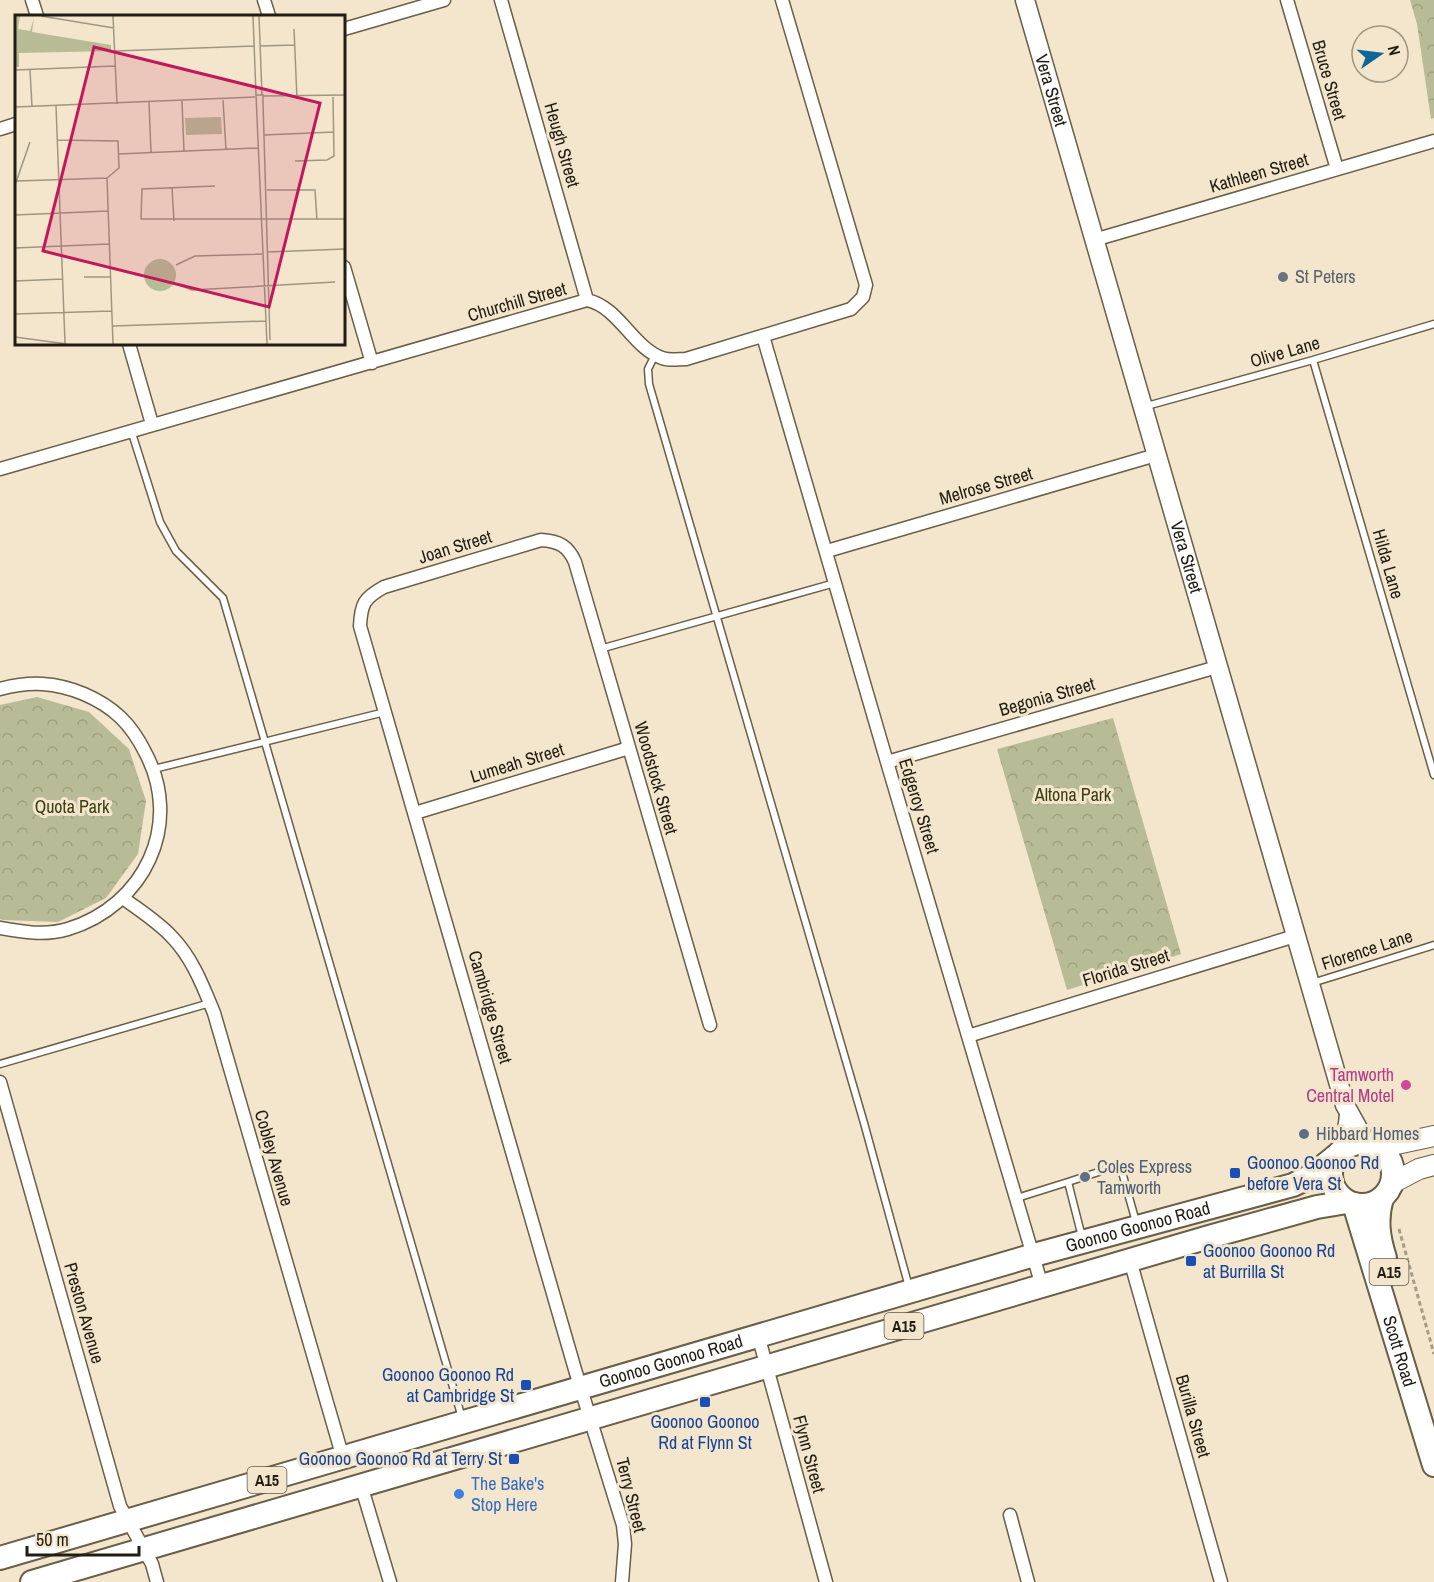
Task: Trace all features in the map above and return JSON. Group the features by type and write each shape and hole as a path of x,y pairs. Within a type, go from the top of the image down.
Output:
{"highway":[{"name":"Goonoo Goonoo Road","path":"0,1558 1034,1255 1293,1185 1357,1149"},
{"name":"A15","path":"1357,1149 1386,1154 1393,1173 1387,1190 1365,1205 1350,1203 1339,1195 1333,1186 1331,1175 1332,1165 1357,1149"},
{"name":"Scott Road","path":"1387,1190 1378,1214 1378,1230 1430,1420 1434,1466"},
{"name":"Goonoo Goonoo Road","path":"32,1582 1130,1260 1291,1214 1350,1203"},
{"name":"Scott Road","path":"1350,1203 1430,1420"}],"main road":[{"name":"Goonoo Goonoo Road","path":"1357,1149 1434,1136"},
{"path":"1387,1190 1419,1169 1434,1165"}],"street":[{"path":"32,0 37,15"},
{"path":"264,0 269,15"},
{"path":"345,29 444,0"},
{"name":"Heugh Street","path":"501,0 587,300"},
{"path":"656,355 670,360 686,359 851,309 862,297 866,285 782,0"},
{"name":"Vera Street","path":"1024,0 1357,1149"},
{"name":"Bruce Street","path":"1287,0 1336,169"},
{"path":"0,129 15,124"},
{"name":"Kathleen Street","path":"1094,240 1434,141"},
{"path":"345,270 372,363"},
{"name":"Churchill Street","path":"0,469 587,300 607,309 639,343 656,355"},
{"name":"Edgeroy Street","path":"763,336 1042,1286"},
{"path":"129,345 152,424"},
{"name":"Melrose Street","path":"827,551 1156,455"},
{"name":"Joan Street","path":"362,605 372,593 384,587 541,540 553,540 563,544"},
{"name":"Woodstock Street","path":"563,544 571,552 575,562 710,1025"},
{"name":"Cambridge Street","path":"362,605 360,626 591,1418"},
{"name":"Begonia Street","path":"887,762 1217,667"},
{"path":"0,689 21,683 64,686 103,702 135,731 154,769 161,803 157,838 145,871 123,898 96,918 66,930 32,934 0,928"},
{"name":"Lumeah Street","path":"415,813 629,748"},
{"name":"Cobley Avenue","path":"123,898 170,934 183,950 202,982 343,1458"},
{"name":"Florida Street","path":"968,1036 1295,936"},
{"name":"Preston Avenue","path":"0,1082 120,1506 152,1564 158,1582"},
{"name":"Burilla Street","path":"1130,1260 1221,1582"},
{"name":"Flynn Street","path":"758,1335 826,1582"},
{"name":"Terry Street","path":"591,1418 623,1525 625,1544 622,1582"},
{"path":"361,1485 390,1582"},
{"path":"1010,1515 1028,1582"}],"lane":[{"name":"Olive Lane","path":"1143,407 1434,324"},
{"path":"656,355 648,369 648,384 864,1123 910,1291"},
{"name":"Hilda Lane","path":"1313,360 1434,775"},
{"path":"131,430 160,522 176,551 223,598 463,1422"},
{"path":"600,649 835,583"},
{"path":"154,769 385,712"},
{"name":"Florence Lane","path":"1309,984 1434,945"},
{"path":"0,1064 210,1003"},
{"path":"1017,1198 1120,1166 1137,1228"},
{"path":"1068,1182 1084,1242"}],"path":[{"path":"1378,1230 1398,1227 1434,1354"}],"green space":[{"path":"1410,0 1434,0 1434,118 1431,119 1417,24"},
{"name":"Quota Park","path":"37,697 89,712 129,749 146,801 138,854 106,898 58,922 0,919 0,705"},
{"name":"Altona Park","path":"1113,718 1181,954 1067,990 997,749"}],"place":[{"name":"St Peters","path":"1283,277"},
{"name":"Tamworth Central Motel","path":"1406,1085"},
{"name":"Hibbard Homes","path":"1304,1134"},
{"name":"Goonoo Goonoo Rd before Vera St","path":"1235,1173"},
{"name":"Coles Express Tamworth","path":"1085,1177"},
{"name":"Goonoo Goonoo Rd at Burrilla St","path":"1191,1261"},
{"name":"Goonoo Goonoo Rd at Cambridge St","path":"526,1385"},
{"name":"Goonoo Goonoo Rd at Flynn St","path":"705,1402"},
{"name":"Goonoo Goonoo Rd at Terry St","path":"514,1459"},
{"name":"The Bake's Stop Here","path":"459,1494"}]}
